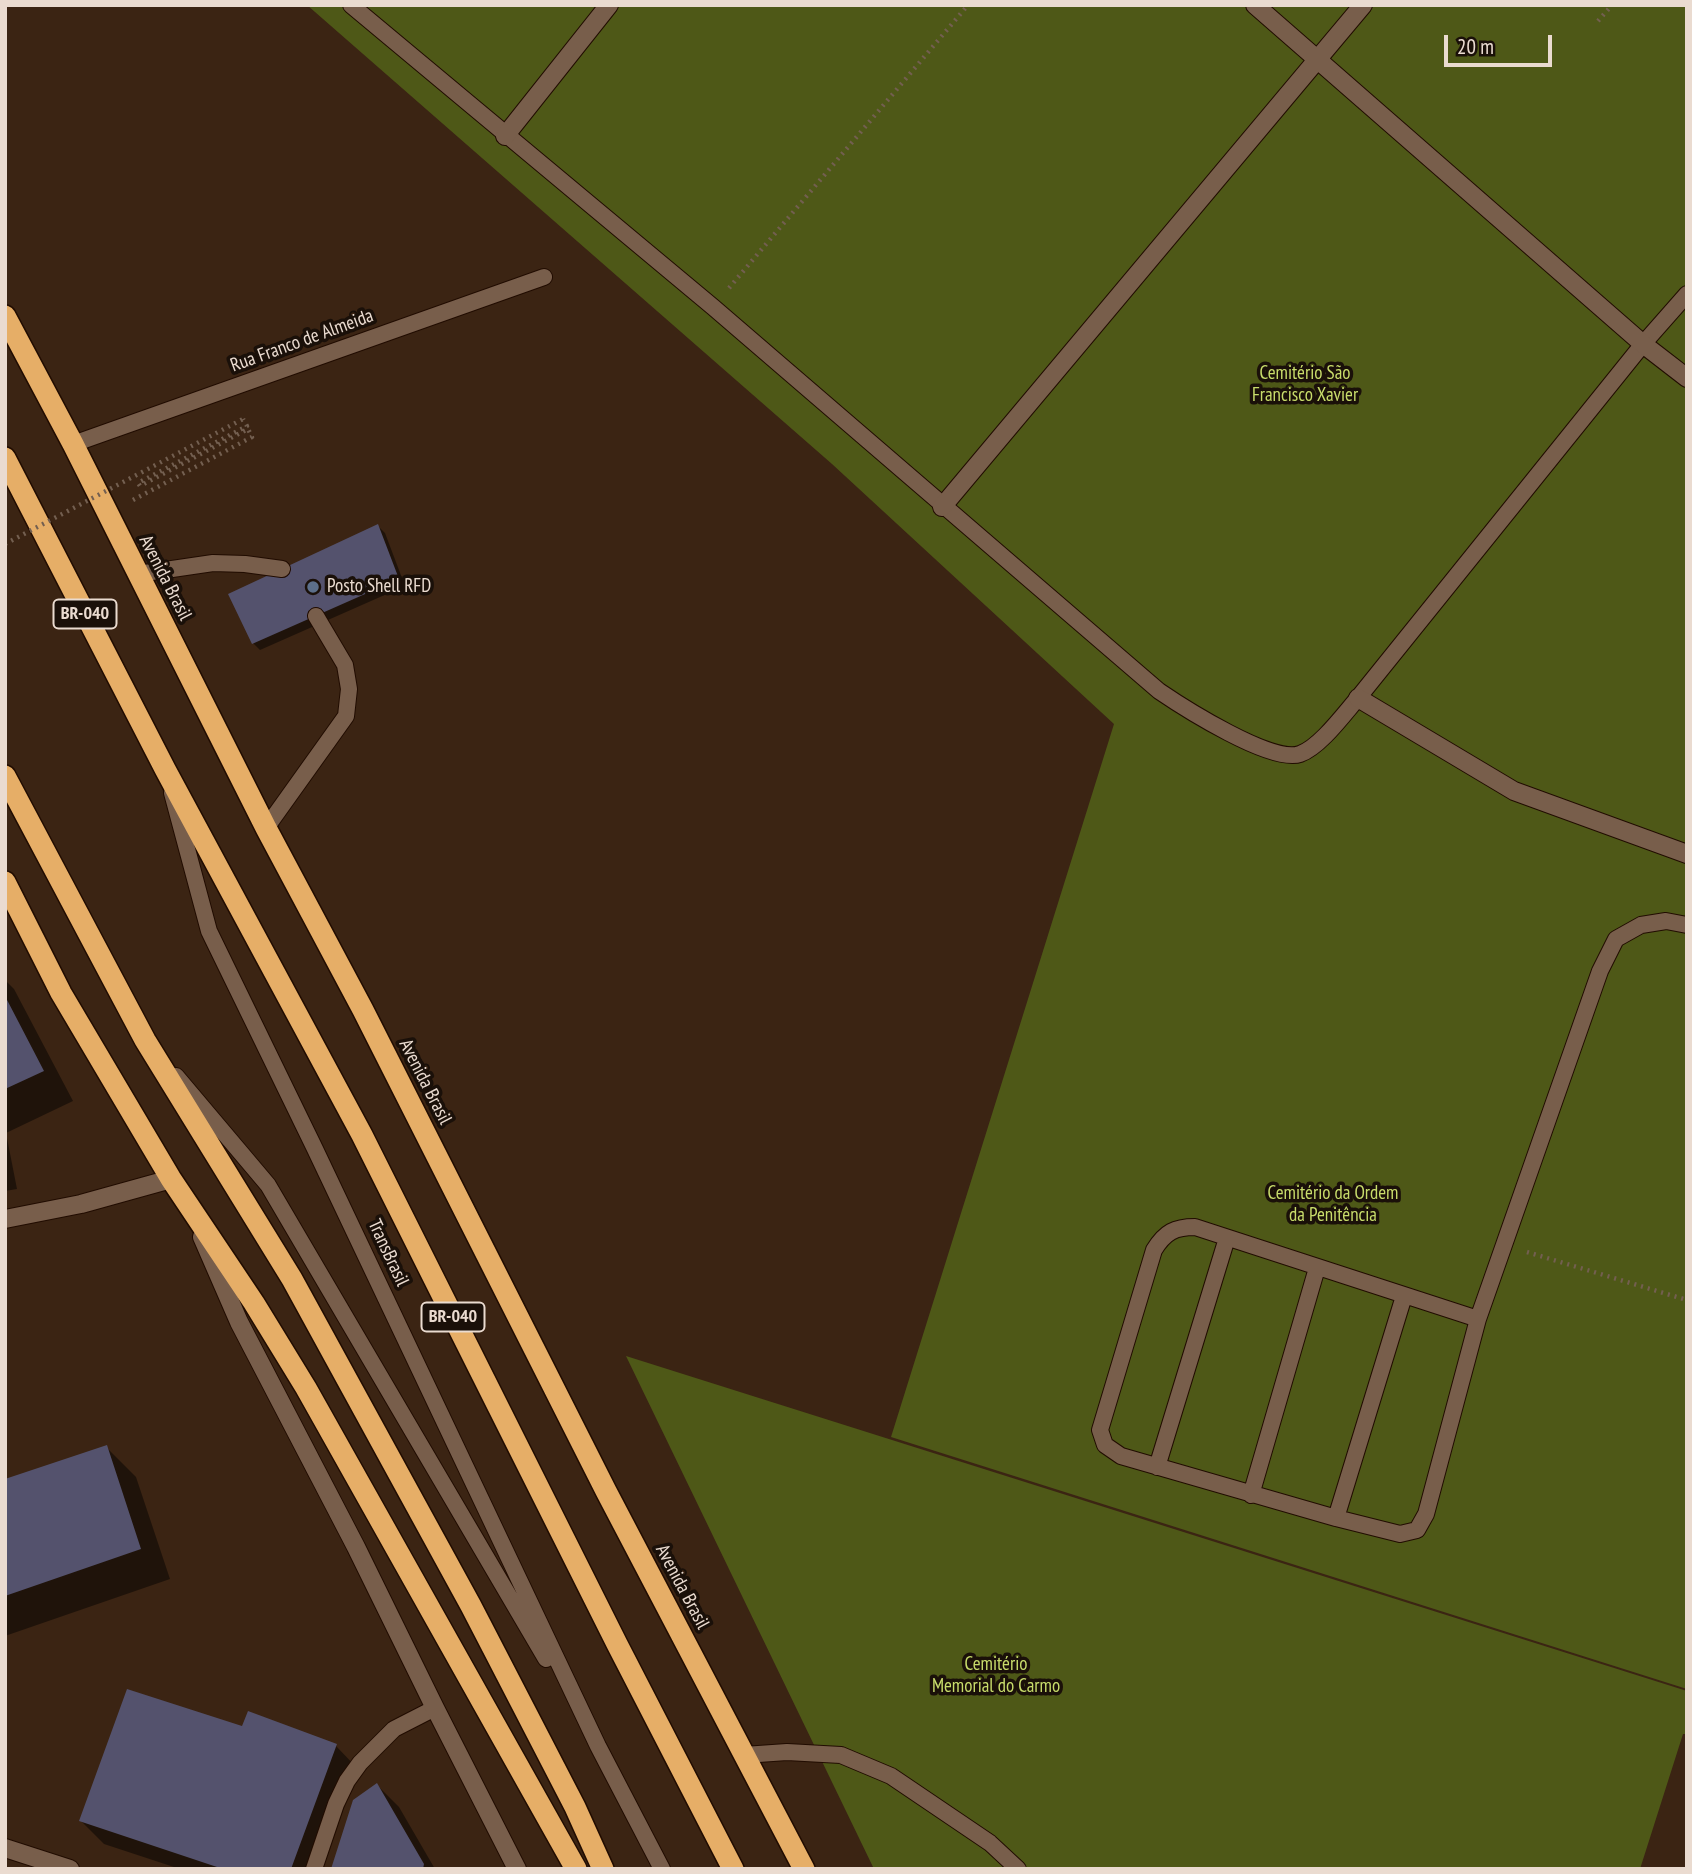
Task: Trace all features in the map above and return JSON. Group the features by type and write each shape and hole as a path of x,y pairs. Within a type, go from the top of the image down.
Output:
{"highway":[{"name":"Avenida Brasil","path":"5,316 73,444 266,828 363,1010 613,1503 804,1869"},
{"name":"BR-040","path":"5,458 165,769 362,1135 733,1869"},
{"path":"5,776 145,1040 292,1279 471,1606 575,1807 603,1869"},
{"path":"5,882 61,993 186,1202 254,1303 306,1388 576,1869"}],"street":[{"path":"505,136 609,5"},
{"path":"1255,5 1643,344 1687,378"},
{"path":"942,507 1363,5"},
{"path":"1358,698 1514,792 1687,855"},
{"path":"5,1219 81,1204 172,1179"},
{"path":"186,1202 239,1322 356,1547 517,1869"},
{"path":"5,1848 70,1869"}],"lane":[{"path":"351,5 713,307 1158,691 1190,713 1237,737 1284,755 1301,754 1314,746 1358,698 1643,344 1687,294"},
{"name":"Rua Franco de Almeida","path":"73,444 544,277"},
{"path":"138,574 213,563 282,569"},
{"path":"266,828 346,716 349,689 345,665 316,615"},
{"name":"TransBrasil","path":"165,769 209,931 597,1746 662,1869"},
{"path":"1478,1319 1195,1227 1178,1227 1162,1236 1154,1250 1100,1430 1105,1445 1121,1456 1251,1495 1400,1534 1417,1530 1426,1514 1478,1319 1600,971 1616,939 1641,925 1666,921 1687,925"},
{"name":"TransBrasil","path":"145,1040 268,1185 597,1746"},
{"path":"1157,1467 1227,1238"},
{"path":"1251,1495 1317,1268"},
{"path":"1336,1518 1404,1296"},
{"path":"314,1869 336,1804 347,1781 360,1763 394,1729 435,1708"},
{"path":"744,1755 787,1752 841,1755 891,1776 990,1843 1018,1869"}],"path":[{"path":"713,307 968,5"},
{"path":"1598,21 1612,5"},
{"path":"5,544 243,419 247,426 138,483 140,486 247,429 252,437 107,513"},
{"path":"1504,1245 1687,1300"}],"green space":[{"path":"307,5 1687,5 1687,1689 891,1437 1114,724 832,464"},
{"name":"Cemitério Memorial do Carmo","path":"626,1356 1687,1691 1687,1734 1683,1734 1640,1869 874,1869"}],"building":[{"name":"Posto Shell RFD","path":"378,524 399,579 252,644 228,594"},
{"path":"5,996 44,1071 5,1089"},
{"path":"107,1445 141,1549 5,1596 5,1479"},
{"path":"127,1689 242,1726 248,1711 337,1744 291,1869 223,1869 79,1821"},
{"path":"377,1783 424,1864 423,1869 331,1869 353,1800"}],"place":[{"name":"Posto Shell RFD","path":"313,587"}],"park label":[{"name":"Cemitério São Francisco Xavier","path":"1305,385"},
{"name":"Cemitério da Ordem da Penitência","path":"1333,1205"}]}
